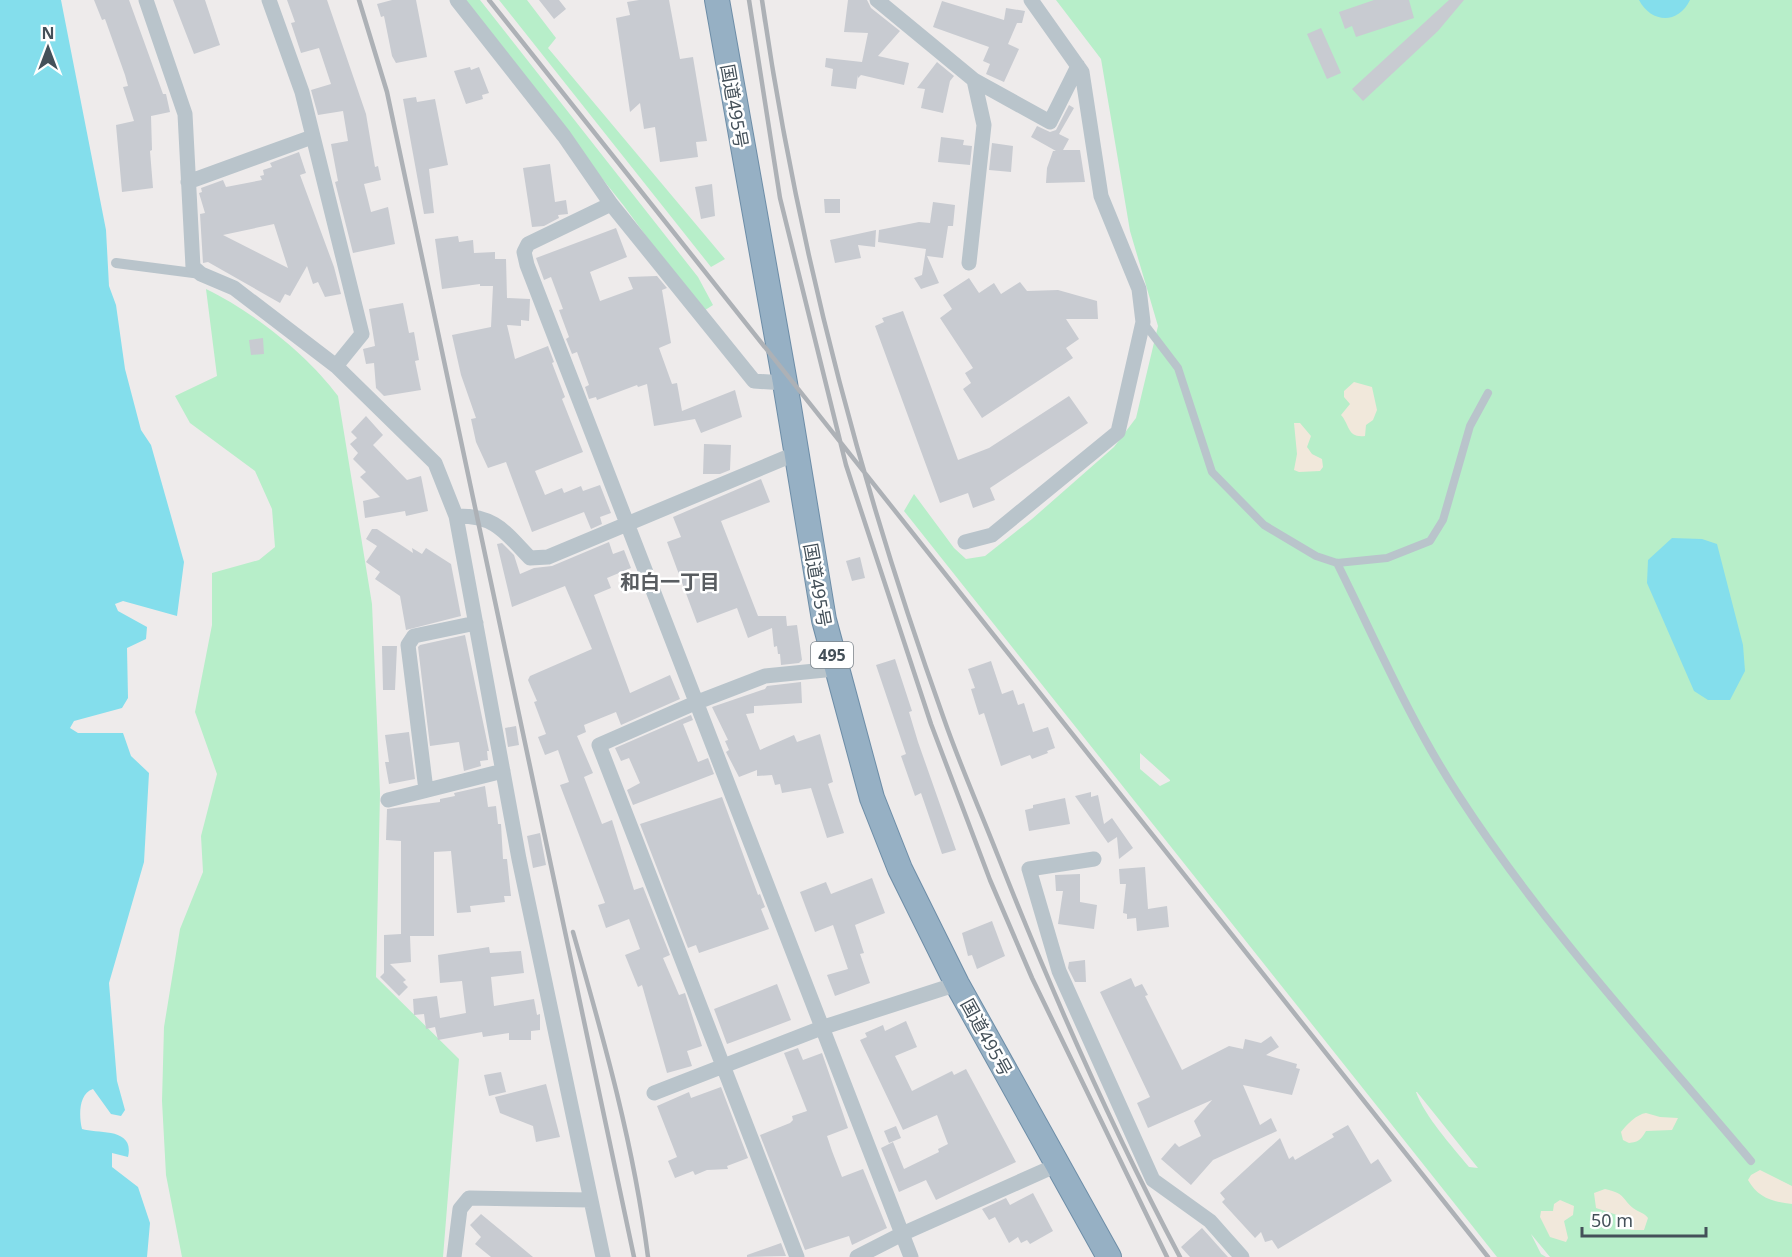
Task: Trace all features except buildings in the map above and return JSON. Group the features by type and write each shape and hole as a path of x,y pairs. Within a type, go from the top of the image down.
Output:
{"highway":[{"name":"国道495号","path":"717,0 785,383 824,620 835,669 872,798 900,869 957,984 1109,1257"}],"street":[{"path":"146,0 185,114 193,267 201,274"},
{"path":"269,0 302,92 362,334 336,366"},
{"path":"457,0 564,136 611,204 754,381 785,383"},
{"path":"877,0 974,80 1050,122 1078,66"},
{"path":"965,542 992,536 1118,432 1143,322 1139,289 1101,196 1082,72 1031,0"},
{"path":"969,263 984,125 974,80"},
{"path":"188,182 312,137"},
{"path":"611,204 528,244 524,252 695,703 824,1027 911,1257"},
{"path":"116,263 201,274 234,288 336,366 435,463 456,516 503,771 603,1257"},
{"path":"456,516 477,516 495,523 531,558 548,557 626,522 797,453"},
{"path":"426,790 408,645 414,636 476,623"},
{"path":"797,1257 599,745 695,703 765,676 835,669"},
{"path":"388,800 503,771"},
{"path":"1094,859 1029,869 1059,971 1153,1180 1210,1221 1242,1257"},
{"path":"654,1094 824,1027 957,984"},
{"path":"857,1257 902,1234 1057,1165"},
{"path":"454,1257 460,1209 469,1198 591,1200"}],"lane":[{"path":"1143,322 1178,368 1212,472 1264,525 1316,556 1337,563 1387,558 1430,541 1443,520 1470,426 1488,393"},
{"path":"1337,563 1406,702 1471,813 1521,885 1577,956 1751,1161"}],"green space":[{"path":"460,0 480,0 698,277 713,305 702,312 624,206"},
{"path":"499,0 527,0 556,38 548,48 725,259 711,267"},
{"path":"1056,0 1792,0 1792,1257 1550,1257 1531,1234 1541,1254 1546,1257 1497,1257 904,511 914,494 954,548 966,559 985,556 1032,519 1114,447 1136,418 1158,326 1130,231 1101,59","holes":["1140,753 1170,780 1170,781 1160,786 1140,769","1417,1092 1478,1168 1469,1167 1447,1141 1432,1121"]},
{"path":"206,289 242,309 278,335 311,365 338,396 372,604 380,793 376,977 459,1059 443,1257 182,1257 166,1175 162,1101 164,1027 180,929 203,872 201,836 217,774 195,712 212,625 212,573 259,560 275,547 272,509 255,471 190,423 175,396 217,376"}],"sand":[{"path":"1354,382 1372,387 1377,410 1373,420 1366,425 1365,436 1352,433 1341,415 1350,404 1344,397 1344,391"},
{"path":"1294,423 1300,423 1311,436 1307,447 1312,454 1322,459 1323,467 1320,471 1299,472 1294,470 1297,454"},
{"path":"1646,1113 1678,1118 1672,1130 1646,1131 1639,1140 1632,1143 1623,1140 1621,1132 1623,1129 1635,1118"},
{"path":"1760,1170 1792,1186 1792,1204 1772,1200 1756,1191 1748,1180 1751,1175"},
{"path":"1605,1189 1621,1195 1631,1206 1647,1216 1644,1230 1631,1230 1620,1216 1596,1208 1594,1193"},
{"path":"1560,1200 1574,1206 1573,1215 1564,1221 1568,1238 1566,1242 1550,1237 1540,1217 1541,1211 1553,1211 1554,1204"}],"water":[{"path":"0,0 61,0 106,230 109,286 116,305 125,369 141,430 151,445 184,562 177,616 123,601 115,604 118,611 147,627 146,639 127,648 128,698 122,708 74,721 70,728 78,733 123,733 131,756 149,773 144,862 109,983 117,1081 125,1110 121,1116 111,1114 93,1089 82,1101 80,1112 82,1129 121,1136 129,1147 128,1157 112,1153 112,1167 138,1187 150,1223 147,1257 0,1257"},
{"path":"1639,0 1690,0 1679,14 1664,18 1650,13"},
{"path":"1672,538 1702,539 1717,544 1743,645 1745,671 1730,700 1708,700 1694,691 1647,583 1648,560"}],"railway":[{"path":"359,0 387,92 634,1257"},
{"path":"489,0 1488,1257"},
{"path":"749,0 780,198 846,465 931,724 990,880 1032,978 1167,1257"},
{"path":"762,0 776,91 813,274 859,454 914,632 957,753 1040,958 1106,1109 1180,1257"},
{"path":"573,932 607,1053 626,1134 648,1257"}],"district":[{"name":"和白一丁目","path":"670,581"}]}
